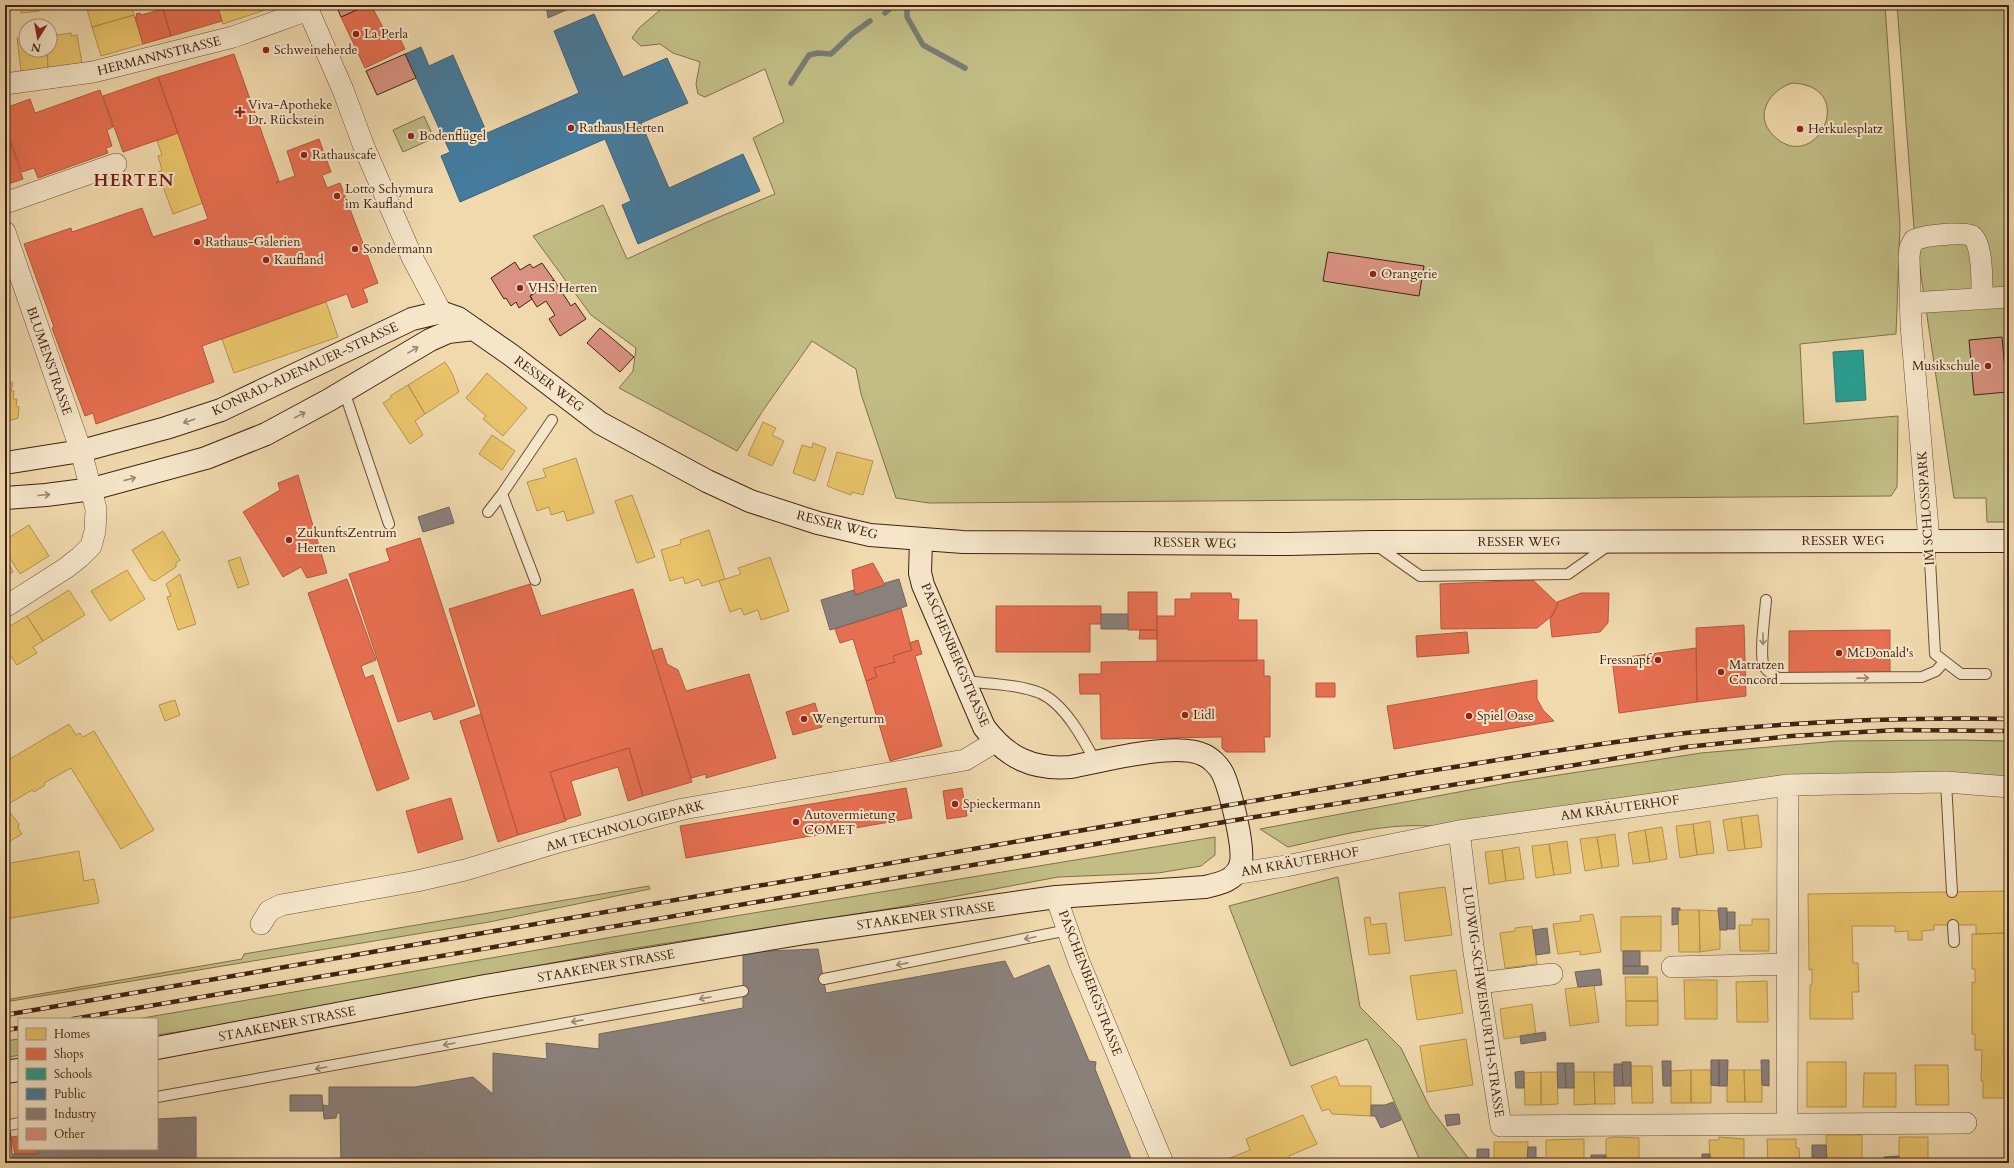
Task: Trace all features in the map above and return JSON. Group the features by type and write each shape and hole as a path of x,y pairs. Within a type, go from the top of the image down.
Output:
{"main road":[{"name":"RESSER WEG","path":"441,312 458,318 474,329 511,355 600,423 706,481 750,501 818,523 870,535 963,542 1282,544 1371,542 2009,541"},
{"name":"KONRAD-ADENAUER-STRASSE","path":"5,463 81,451 166,428 221,410 412,319 441,312"},
{"path":"5,498 46,495 92,489 206,458 266,434 344,391 430,340 448,332 474,329"},
{"name":"PASCHENBERGSTRASSE","path":"921,540 920,573 923,585 984,727 995,742 1016,757 1036,765 1055,769 1177,749 1203,754 1212,760 1222,772 1240,840 1240,866 1224,883 1205,887 1056,897"},
{"name":"STAAKENER STRASSE","path":"158,1048 485,986 766,939 1056,897"},
{"path":"5,1072 18,1070"}],"street":[{"name":"HERMANNSTRASSE","path":"5,84 93,72 233,37 307,8"},
{"path":"307,8 343,90 364,147 412,257 441,312"},
{"path":"5,203 116,164"},
{"name":"BLUMENSTRASSE","path":"5,232 81,451 96,509 95,531 91,546 66,568 5,607"},
{"name":"IM SCHLOSSPARK","path":"1930,541 1916,402 1910,303 1910,248 1914,240 1924,236 1963,234 1970,235 1974,238 1979,252 1982,299"},
{"path":"1910,303 2009,297"},
{"name":"AM TECHNOLOGIEPARK","path":"261,924 269,911 281,905 380,888 452,873 514,857 576,837 683,809 965,760 995,742"},
{"name":"AM KRÄUTERHOF","path":"1234,874 1286,866 1459,831 1788,785 1946,782 2009,787"},
{"path":"1788,785 1788,1124"},
{"name":"LUDWIG-SCHWEISFURTH-STRASSE","path":"1459,831 1479,983 1501,1126 1966,1123"},
{"name":"PASCHENBERGSTRASSE","path":"1056,897 1079,962 1163,1163"},
{"path":"1672,967 1787,964"},
{"path":"1479,983 1552,974"}],"lane":[{"path":"344,391 389,524"},
{"path":"488,512 502,494 552,420"},
{"path":"502,494 535,580"},
{"name":"IM SCHLOSSPARK","path":"1930,541 1935,654 1961,674 1986,674"},
{"path":"1371,542 1420,576 1568,574 1613,542"},
{"path":"1766,600 1763,634 1763,665 1769,672 1778,678 1922,677 1936,671 1944,662"},
{"path":"963,681 1022,688 1042,694 1064,711 1079,732 1096,763"},
{"path":"1946,782 1952,892"},
{"path":"1953,925 1954,942"},
{"path":"824,979 1068,930"},
{"path":"158,1098 743,991"},
{"path":"5,1126 18,1123"},
{"path":"5,1134 7,1163"}],"shaded area":[{"path":"666,5 1885,5 1900,226 1896,334 1800,344 1804,424 1898,416 1897,487 1891,496 929,503 896,498 861,394 856,369 812,341 764,409 737,451 619,388 633,371 636,348 591,315 533,236 603,205 627,259 707,222 775,194 753,138 784,122 765,69 705,97 698,94 696,84 700,62 673,53 660,44 641,46 632,38 639,28","holes":["1792,83 1813,88 1824,98 1827,112 1824,126 1816,138 1803,145 1789,145 1773,135 1767,127 1764,119 1764,112 1767,104 1777,91"]},
{"path":"1897,5 2009,5 2009,522 1987,522 1986,498 1954,498 1914,228"},
{"path":"424,116 434,138 403,152 393,130"},
{"path":"1837,741 2009,741 2009,780 1953,775 1441,827 1402,826 1345,834 1288,847 1260,829 1507,783 1701,753"},
{"path":"1215,837 1215,855 1201,866 1158,873 1058,877 894,908 610,952 224,1025 158,1035 158,1018 143,1018 723,918"},
{"path":"1338,877 1360,1007 1401,1048 1430,1108 1472,1163 1421,1163 1367,1039 1291,1066 1229,906"},
{"path":"649,886 650,889 489,922 5,1002 5,1000 242,959 244,954"},
{"path":"18,1039 18,1055 5,1058 5,1041"}],"building: Homes":[{"path":"20,5 36,5 39,11 21,13"},
{"path":"86,5 131,5 134,15 92,27"},
{"path":"162,5 177,5 163,9"},
{"path":"217,5 280,5 223,24"},
{"path":"134,15 143,44 101,56 92,27"},
{"path":"71,33 71,36 77,35 82,63 48,69 47,58 58,58 58,35"},
{"path":"19,58 47,58 48,69 21,71"},
{"path":"178,133 203,203 173,214 158,172 162,170 158,156 162,155 157,141"},
{"path":"326,302 338,337 234,373 222,339"},
{"path":"445,362 452,373 459,392 425,414 408,385"},
{"path":"487,373 527,408 503,436 483,419 486,416 466,398"},
{"path":"5,379 13,383 11,391 14,391 13,399 17,399 16,406 19,407 18,418 5,422"},
{"path":"408,385 425,414 415,421 423,435 410,444 383,403 391,398 390,396"},
{"path":"763,422 776,428 772,435 784,441 772,466 748,455"},
{"path":"492,435 515,451 502,470 479,454"},
{"path":"813,443 826,448 815,481 793,473 802,445 812,448"},
{"path":"837,452 873,461 863,495 852,492 851,495 827,486"},
{"path":"576,458 594,513 567,521 564,511 551,515 549,507 537,511 527,482 546,477 543,469"},
{"path":"632,495 655,557 637,563 615,501"},
{"path":"29,525 49,556 20,574 5,551 5,540"},
{"path":"709,530 725,579 702,586 699,579 685,584 683,577 670,581 661,550 681,544 680,540"},
{"path":"163,531 180,560 176,563 176,567 155,581 150,579 132,550"},
{"path":"5,556 13,572 5,576"},
{"path":"240,557 249,584 238,588 228,561"},
{"path":"770,557 789,611 761,620 758,610 744,615 741,608 730,612 719,581 741,574 738,568"},
{"path":"127,570 145,599 110,621 91,591"},
{"path":"180,574 196,624 178,630 167,597 171,596 166,584"},
{"path":"69,590 85,615 43,641 27,616"},
{"path":"27,616 43,641 33,647 37,653 17,665 5,648 5,629"},
{"path":"175,700 180,715 165,721 159,705"},
{"path":"69,724 76,735 80,733 83,737 94,731 154,830 121,849 71,768 44,783 45,785 34,792 32,790 5,806 5,762"},
{"path":"5,806 19,824 18,828 22,834 5,844"},
{"path":"1758,815 1762,847 1745,849 1741,817"},
{"path":"1741,817 1745,849 1728,851 1723,820"},
{"path":"1710,821 1714,853 1697,855 1693,824"},
{"path":"1693,824 1697,855 1680,858 1676,826"},
{"path":"1662,827 1667,859 1650,862 1645,830"},
{"path":"1645,830 1650,862 1633,864 1628,833"},
{"path":"1615,834 1619,866 1602,868 1597,837"},
{"path":"1597,837 1602,868 1585,871 1580,839"},
{"path":"1567,841 1571,873 1554,875 1549,844"},
{"path":"1549,844 1554,875 1536,878 1532,846"},
{"path":"1519,847 1524,879 1506,881 1502,850"},
{"path":"1502,850 1506,881 1489,884 1485,852"},
{"path":"79,851 84,881 94,879 99,903 5,919 5,864"},
{"path":"1445,887 1452,935 1405,941 1399,893"},
{"path":"2009,891 2009,933 1976,934 1976,925 1934,925 1934,930 1922,931 1922,940 1908,940 1908,931 1895,932 1895,926 1852,926 1853,963 1858,963 1859,992 1852,992 1853,1019 1810,1019 1810,985 1812,985 1812,969 1809,970 1808,894"},
{"path":"1678,910 1699,910 1700,952 1679,952"},
{"path":"1699,910 1720,911 1720,949 1700,952"},
{"path":"1593,914 1601,952 1580,955 1580,951 1558,954 1553,924 1581,921 1580,916"},
{"path":"1661,916 1661,951 1621,951 1621,917"},
{"path":"1370,917 1371,925 1386,923 1390,953 1369,955 1364,918"},
{"path":"1752,919 1769,919 1769,951 1740,951 1739,925 1752,925"},
{"path":"1532,926 1537,964 1505,968 1500,933 1515,931 1515,928"},
{"path":"2009,933 2009,1098 1983,1098 1983,1081 1981,1081 1982,1050 1975,1050 1975,1034 1972,1034 1972,982 1975,983 1975,969 1972,969 1972,934"},
{"path":"1456,970 1463,1013 1417,1020 1410,976"},
{"path":"1625,977 1657,977 1658,1001 1626,1001"},
{"path":"1684,980 1717,980 1717,1019 1685,1019"},
{"path":"1767,981 1768,1022 1737,1022 1736,982"},
{"path":"1594,985 1599,1022 1570,1026 1565,989"},
{"path":"1626,1001 1658,1001 1658,1025 1626,1026"},
{"path":"1532,1004 1536,1034 1504,1039 1500,1009"},
{"path":"1466,1039 1473,1085 1427,1092 1420,1046"},
{"path":"1807,1062 1846,1062 1846,1107 1807,1107"},
{"path":"1915,1065 1948,1065 1949,1105 1916,1105"},
{"path":"1631,1066 1652,1066 1653,1103 1632,1103"},
{"path":"1691,1070 1711,1070 1711,1103 1691,1103"},
{"path":"1691,1070 1691,1103 1671,1103 1671,1071"},
{"path":"1727,1070 1744,1070 1745,1102 1727,1102"},
{"path":"1744,1070 1762,1070 1762,1102 1745,1102"},
{"path":"1541,1072 1541,1105 1525,1105 1524,1073"},
{"path":"1541,1072 1557,1072 1558,1104 1541,1105"},
{"path":"1574,1072 1594,1072 1595,1104 1574,1105"},
{"path":"1594,1072 1614,1072 1615,1104 1595,1104"},
{"path":"1864,1073 1896,1073 1896,1107 1863,1107"},
{"path":"1336,1076 1340,1086 1371,1086 1371,1116 1332,1114 1329,1109 1322,1111 1311,1086"},
{"path":"1303,1115 1317,1144 1289,1156 1291,1159 1282,1163 1226,1163 1225,1160 1250,1150 1246,1139"},
{"path":"1826,1135 1862,1135 1862,1163 1827,1163"},
{"path":"1613,1137 1639,1138 1639,1163 1606,1163 1606,1139"},
{"path":"1719,1137 1744,1139 1744,1163 1710,1163 1709,1140 1719,1140"},
{"path":"1899,1137 1928,1137 1928,1163 1899,1163"},
{"path":"1584,1139 1584,1163 1546,1163 1546,1140"},
{"path":"1767,1139 1796,1139 1796,1148 1799,1148 1800,1162 1768,1163"},
{"path":"1494,1142 1528,1142 1527,1163 1494,1163"},
{"path":"1661,1159 1692,1159 1692,1163 1661,1163"},
{"path":"1397,1162 1397,1163 1353,1163"}],"building: Shops":[{"path":"177,5 217,5 222,21 171,36 163,9"},
{"path":"371,5 389,39 398,35 405,49 365,68 341,17"},
{"path":"163,9 171,36 143,44 135,17 137,17 136,14 140,13 141,15"},
{"path":"5,40 9,65 5,72"},
{"name":"Rathaus-Galerien","path":"234,54 279,181 276,183 295,176 287,151 319,139 331,172 322,175 327,188 340,183 378,283 363,289 368,302 352,308 347,294 202,346 214,382 96,424 93,413 85,416 52,328 54,327 24,244 71,228 72,232 142,208 153,237 208,219 158,77"},
{"path":"158,77 178,133 123,152 103,96"},
{"path":"100,90 113,127 107,130 112,146 106,148 108,153 38,178 34,168 22,172 5,126 5,108 30,99 35,113"},
{"path":"5,127 23,179 5,185"},
{"name":"ZukunftsZentrum Herten","path":"298,475 327,573 307,578 301,567 283,577 243,512 280,490 278,483"},
{"path":"420,538 475,706 434,720 431,711 398,722 349,574 390,561 386,549"},
{"path":"873,563 885,585 855,595 852,570"},
{"path":"347,579 376,660 361,666 365,678 373,675 409,779 377,791 308,593"},
{"path":"1533,580 1558,604 1553,615 1537,628 1441,629 1440,584"},
{"path":"530,584 541,616 633,589 692,782 643,796 629,748 550,772 566,821 518,835 449,609"},
{"path":"1128,592 1157,592 1157,630 1128,630"},
{"path":"1191,593 1231,593 1232,599 1239,599 1238,620 1257,620 1257,661 1157,661 1157,616 1175,616 1175,599 1191,599"},
{"path":"1581,593 1609,593 1608,623 1600,632 1552,637 1550,619 1558,604 1557,602"},
{"path":"996,606 1101,606 1101,624 1090,624 1090,652 996,652"},
{"path":"901,608 912,650 893,656 895,662 874,668 877,677 866,681 853,639 840,643 835,629"},
{"name":"Matratzen Concord","path":"1744,625 1746,696 1697,702 1696,628"},
{"path":"1140,630 1157,630 1157,639 1139,639"},
{"name":"McDonald's","path":"1890,630 1890,674 1789,675 1789,631"},
{"path":"1467,632 1469,653 1417,657 1416,636"},
{"path":"918,640 922,654 915,656 942,746 890,761 866,681 877,677 874,668 895,662 893,656 912,650 909,643"},
{"path":"662,648 667,664 678,670 686,691 749,674 776,758 706,778 706,774 691,778 652,651"},
{"path":"1696,648 1697,702 1619,713 1612,659"},
{"name":"Lidl","path":"1264,660 1264,676 1270,676 1270,737 1264,737 1265,752 1226,752 1222,748 1222,737 1101,739 1100,694 1080,694 1079,674 1101,674 1101,662"},
{"name":"Spiel Oase","path":"1537,680 1537,699 1543,710 1554,721 1394,749 1387,706"},
{"path":"1316,683 1335,683 1335,697 1316,697"},
{"name":"Wengerturm","path":"815,703 822,727 793,735 786,712"},
{"path":"481,714 518,835 498,842 460,721"},
{"path":"629,748 643,796 628,801 618,767 571,781 581,815 565,820 550,772"},
{"name":"Autovermietung COMET","path":"906,788 912,818 686,858 680,826"},
{"name":"Spieckermann","path":"962,788 967,816 947,819 943,791"},
{"path":"451,798 463,839 418,853 406,811"},
{"path":"18,1136 18,1150 37,1150 38,1154 15,1154 11,1137"}],"building: Schools":[{"path":"1863,350 1866,400 1836,402 1833,352"}],"building: Public":[{"name":"Rathaus Herten","path":"594,14 623,77 667,58 688,103 641,123 669,188 743,154 760,191 638,244 622,205 631,201 605,139 460,202 441,156 450,152 405,54 421,47 429,66 453,55 487,133 579,93 554,31"}],"building: Industry":[{"path":"546,5 572,5 573,7 548,18"},
{"path":"449,507 454,523 423,532 418,517"},
{"path":"899,579 907,606 830,630 821,600 854,590 855,595"},
{"path":"1101,614 1128,614 1128,629 1101,629"},
{"path":"1672,908 1680,908 1680,910 1678,910 1678,924 1672,925"},
{"path":"1718,908 1727,908 1727,930 1720,930"},
{"path":"1727,912 1735,912 1735,929 1727,929"},
{"path":"1547,928 1550,953 1536,955 1533,930"},
{"path":"818,949 826,993 1005,961 1014,979 1049,965 1089,1061 1096,1062 1095,1069 1133,1163 341,1163 340,1113 337,1113 336,1118 324,1119 323,1105 329,1106 329,1087 415,1087 473,1077 493,1094 493,1053 547,1059 546,1043 599,1049 599,1034 743,1008 743,952"},
{"path":"1623,951 1640,951 1640,966 1623,966"},
{"path":"1623,966 1648,966 1648,974 1623,974"},
{"path":"1600,969 1602,985 1578,987 1575,972"},
{"path":"1545,1032 1546,1040 1521,1044 1520,1036"},
{"path":"1711,1060 1719,1060 1719,1086 1711,1085"},
{"path":"1719,1060 1728,1060 1727,1086 1719,1086"},
{"path":"1761,1060 1769,1060 1769,1086 1762,1085"},
{"path":"1662,1061 1671,1061 1671,1086 1663,1086"},
{"path":"1622,1062 1631,1062 1631,1086 1623,1086"},
{"path":"1557,1063 1565,1063 1566,1088 1558,1088"},
{"path":"1565,1063 1574,1063 1574,1088 1566,1088"},
{"path":"1614,1064 1622,1064 1623,1086 1614,1086"},
{"path":"1524,1071 1524,1088 1516,1088 1515,1072"},
{"path":"290,1095 322,1095 323,1111 290,1111"},
{"path":"1393,1102 1401,1120 1381,1128 1375,1116 1371,1116 1371,1105 1385,1105"},
{"path":"1459,1114 1460,1124 1447,1126 1445,1115"},
{"path":"196,1117 196,1163 13,1163 13,1154 38,1154 37,1150 158,1150 158,1119"},
{"path":"1812,1145 1826,1145 1827,1163 1812,1163"},
{"path":"1528,1147 1536,1147 1536,1163 1527,1163"},
{"path":"1477,1149 1489,1149 1489,1163 1477,1163"},
{"path":"1702,1154 1710,1154 1710,1163 1702,1163"},
{"path":"1591,1155 1606,1155 1606,1163 1591,1163"},
{"path":"1899,1156 1899,1163 1884,1163 1884,1157"},
{"path":"1536,1158 1544,1158 1544,1163 1536,1163"},
{"path":"1756,1159 1768,1159 1768,1163 1756,1163"}],"building: Other":[{"path":"336,5 368,5 341,17"},
{"path":"405,54 416,78 377,95 366,71"},
{"name":"Orangerie","path":"1328,252 1424,266 1419,296 1323,281"},
{"name":"VHS Herten","path":"515,262 520,270 530,264 533,268 542,263 554,280 530,296 532,299 519,308 516,302 511,306 506,298 504,299 491,278"},
{"path":"554,280 571,306 575,303 586,319 560,336 549,319 555,315 546,301 537,307 530,296"},
{"path":"600,328 634,357 620,372 587,343"},
{"name":"Musikschule","path":"2002,337 2007,392 1974,395 1969,340"}],"waterway":[{"path":"885,13 892,7 899,5"},
{"path":"907,5 907,17 923,45 965,68"},
{"path":"791,83 809,55 818,53 831,54 852,34 870,21"}],"railway":[{"path":"5,1015 1416,773 1585,746 1686,733 1807,723 1928,719 2009,719"},
{"path":"79,1018 1236,820 1686,747 1791,736 1897,730 2009,731"},
{"path":"5,1030 18,1028"}],"place":[{"name":"La Perla","path":"356,34"},
{"name":"Schweineherde","path":"266,50"},
{"name":"Viva-Apotheke Dr. Rückstein","path":"240,112"},
{"name":"Rathaus Herten","path":"571,128"},
{"name":"Herkulesplatz","path":"1800,129"},
{"name":"Bodenflügel","path":"411,136"},
{"name":"Rathauscafe","path":"304,155"},
{"name":"Lotto Schymura im Kaufland","path":"337,196"},
{"name":"Rathaus-Galerien","path":"197,242"},
{"name":"Sondermann","path":"355,249"},
{"name":"Kaufland","path":"266,260"},
{"name":"Orangerie","path":"1373,274"},
{"name":"VHS Herten","path":"520,288"},
{"name":"Musikschule","path":"1988,366"},
{"name":"ZukunftsZentrum Herten","path":"289,540"},
{"name":"McDonald's","path":"1839,653"},
{"name":"Fressnapf","path":"1658,660"},
{"name":"Matratzen Concord","path":"1721,672"},
{"name":"Lidl","path":"1185,715"},
{"name":"Spiel Oase","path":"1469,716"},
{"name":"Wengerturm","path":"804,719"},
{"name":"Spieckermann","path":"955,804"},
{"name":"Autovermietung COMET","path":"796,822"}],"district":[{"name":"HERTEN","path":"134,180"}]}
